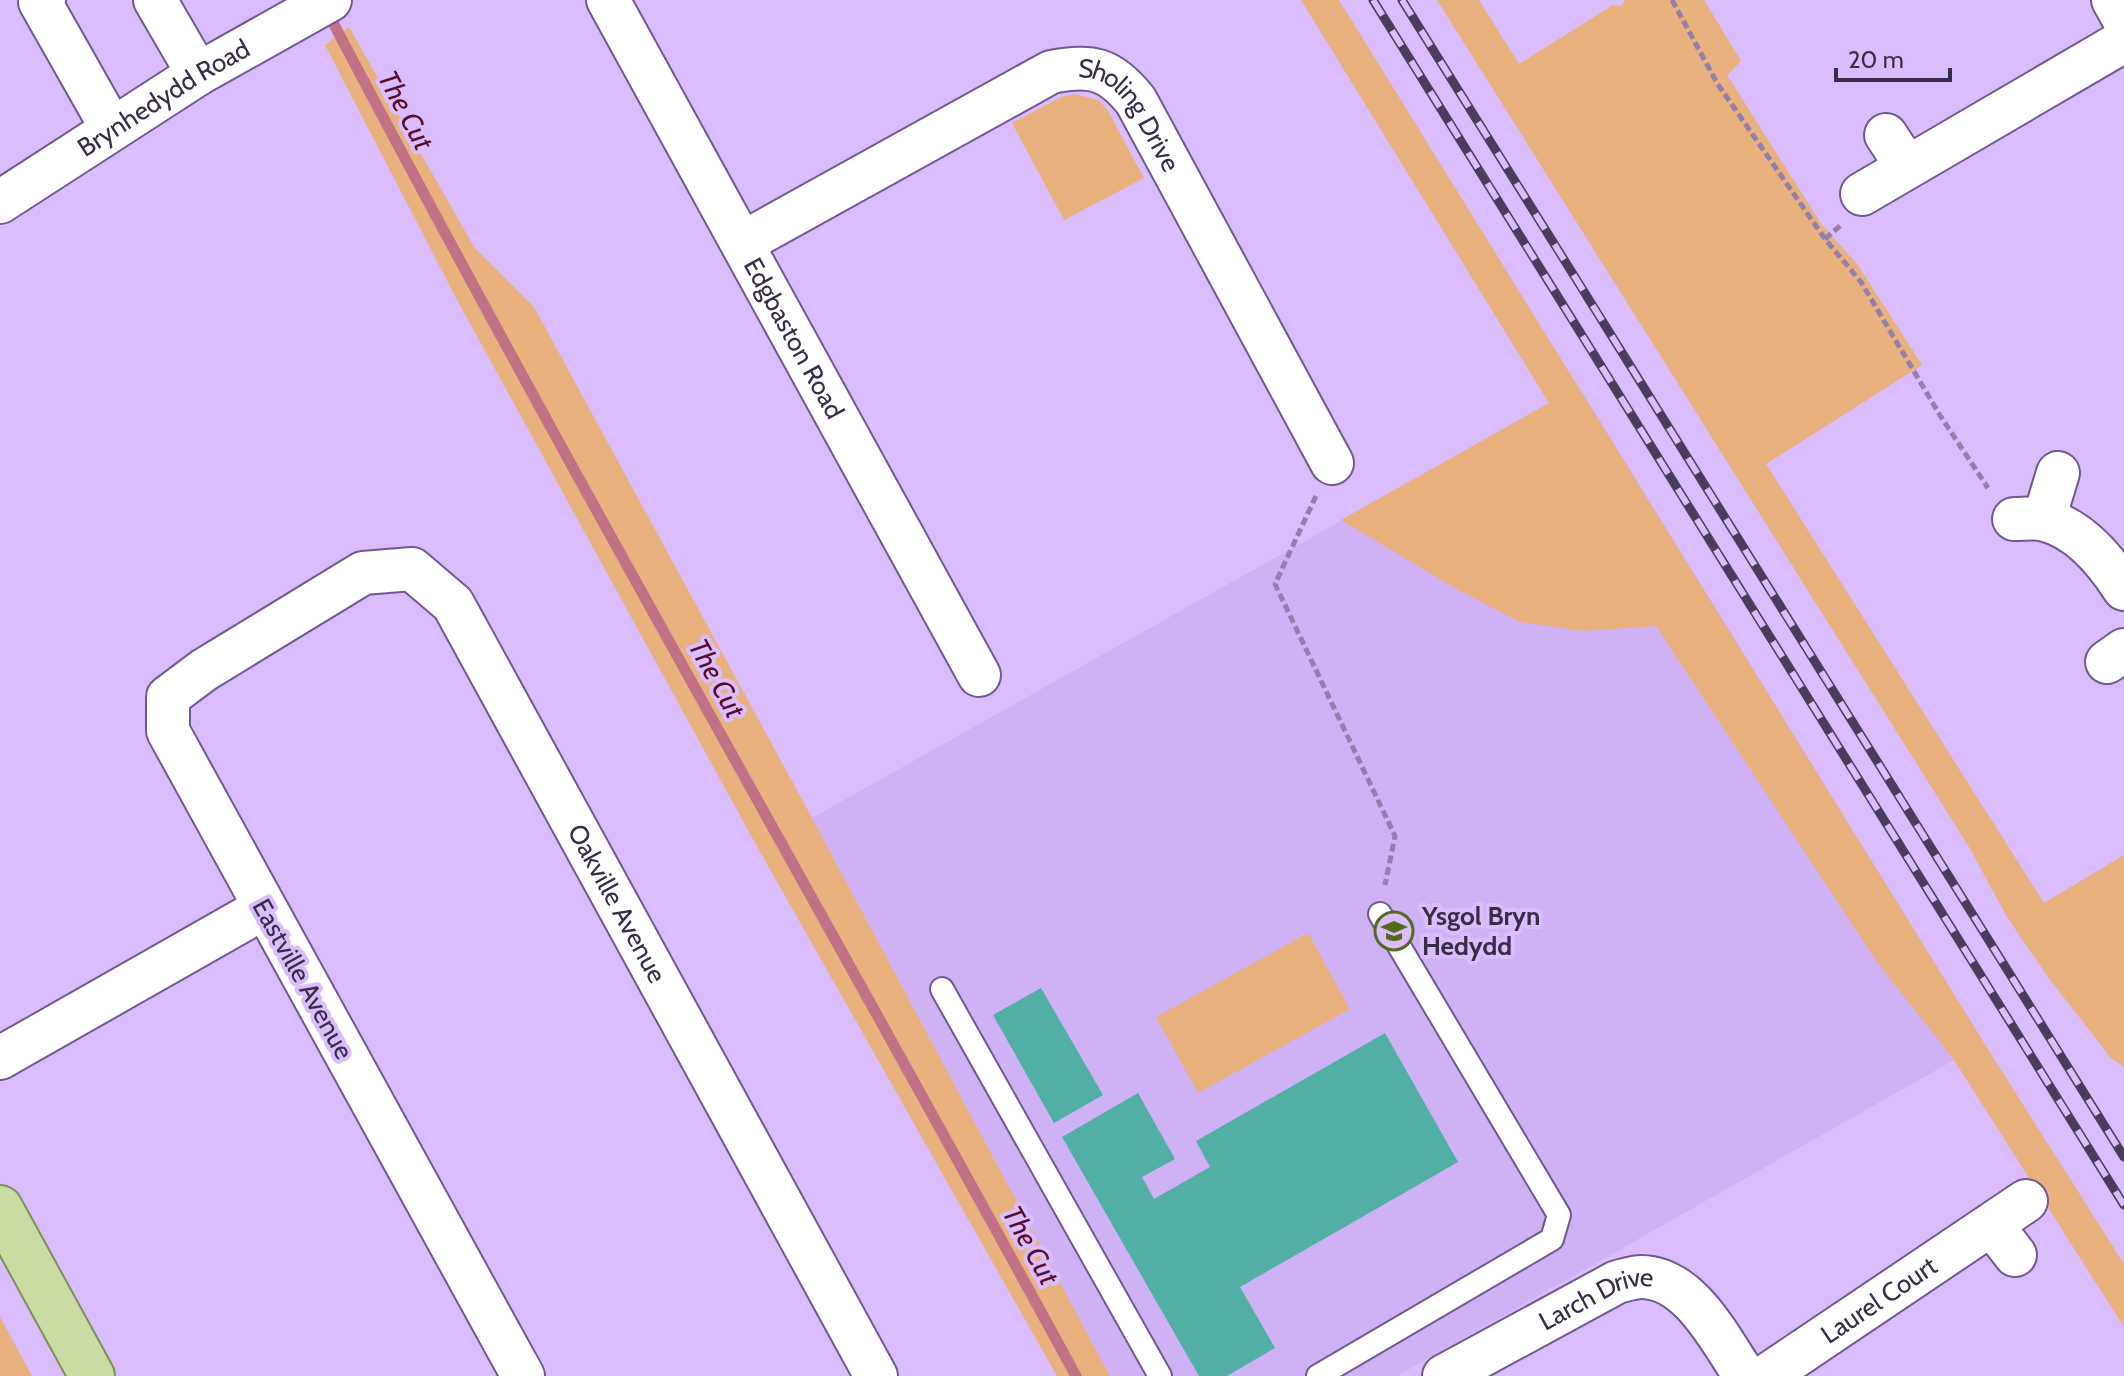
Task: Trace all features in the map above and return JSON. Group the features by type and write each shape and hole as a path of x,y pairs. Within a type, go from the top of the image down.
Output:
{"main road":[{"path":"0,1208 92,1376"}],"street":[{"path":"44,0 40,2 112,129"},
{"path":"155,0 198,74"},
{"name":"Edgbaston Road","path":"608,0 744,242 979,675"},
{"path":"2113,0 2124,20"},
{"name":"Brynhedydd Road","path":"0,202 198,74 315,8"},
{"path":"1862,194 1897,151 2124,41"},
{"name":"Sholing Drive","path":"744,242 1051,72 1076,67 1101,70 1121,82 1136,101 1332,463"},
{"path":"2058,473 2029,519 2072,532 2097,553 2124,589"},
{"name":"Oakville Avenue","path":"283,622 363,573 412,569 453,604 876,1376"},
{"name":"Eastville Avenue","path":"283,622 204,670 168,697 168,731 523,1376"},
{"path":"0,1058 264,908"},
{"name":"Laurel Court","path":"1766,1376 2003,1240 2026,1201"},
{"name":"Larch Drive","path":"1452,1371 1617,1282 1641,1277 1677,1287 1693,1302 1745,1376"}],"lane":[{"path":"1319,1376 1552,1239 1559,1215 1380,914"},
{"path":"942,989 1160,1376"}],"path":[{"path":"1672,0 1717,83 1825,239 1861,282 1941,417 1989,490 2029,519"},
{"path":"1332,463 1275,584 1395,836 1380,914"}],"shaded area":[{"path":"1301,0 1339,0 2124,1264 2124,1327 1954,1060 1877,962 1656,626 1583,631 1520,622 1453,587 1341,520 1549,403"},
{"path":"1437,0 1479,0 1519,64 1613,5 1622,6 1625,0 1704,0 1741,61 1727,75 1822,225 1857,264 1922,365 1766,464 2044,903 2124,855 2124,1067 2111,1058 2048,977 2007,917 1969,847"},
{"path":"349,27 474,247 534,307 1110,1376 1057,1376 754,841 455,296 325,45"},
{"path":"1075,94 1098,100 1107,109 1144,178 1064,220 1012,123 1061,97"},
{"name":"Ysgol Bryn Hedydd","path":"1579,387 1984,1043 1397,1376 1110,1376 812,818"},
{"path":"1308,933 1350,1009 1198,1093 1156,1017"},
{"path":"0,1317 32,1376 0,1376"}],"building":[{"path":"1041,988 1103,1095 1054,1123 993,1015"},
{"path":"1385,1033 1458,1162 1240,1287 1275,1348 1227,1376 1199,1376 1062,1137 1138,1093 1175,1159 1142,1177 1154,1199 1210,1167 1196,1141"}],"waterway":[{"name":"The Cut","path":"327,11 511,354 1076,1376"}],"railway":[{"path":"1373,0 2124,1205"},
{"path":"1402,0 2124,1157"}],"place":[{"name":"Ysgol Bryn Hedydd","path":"1394,931"}]}
